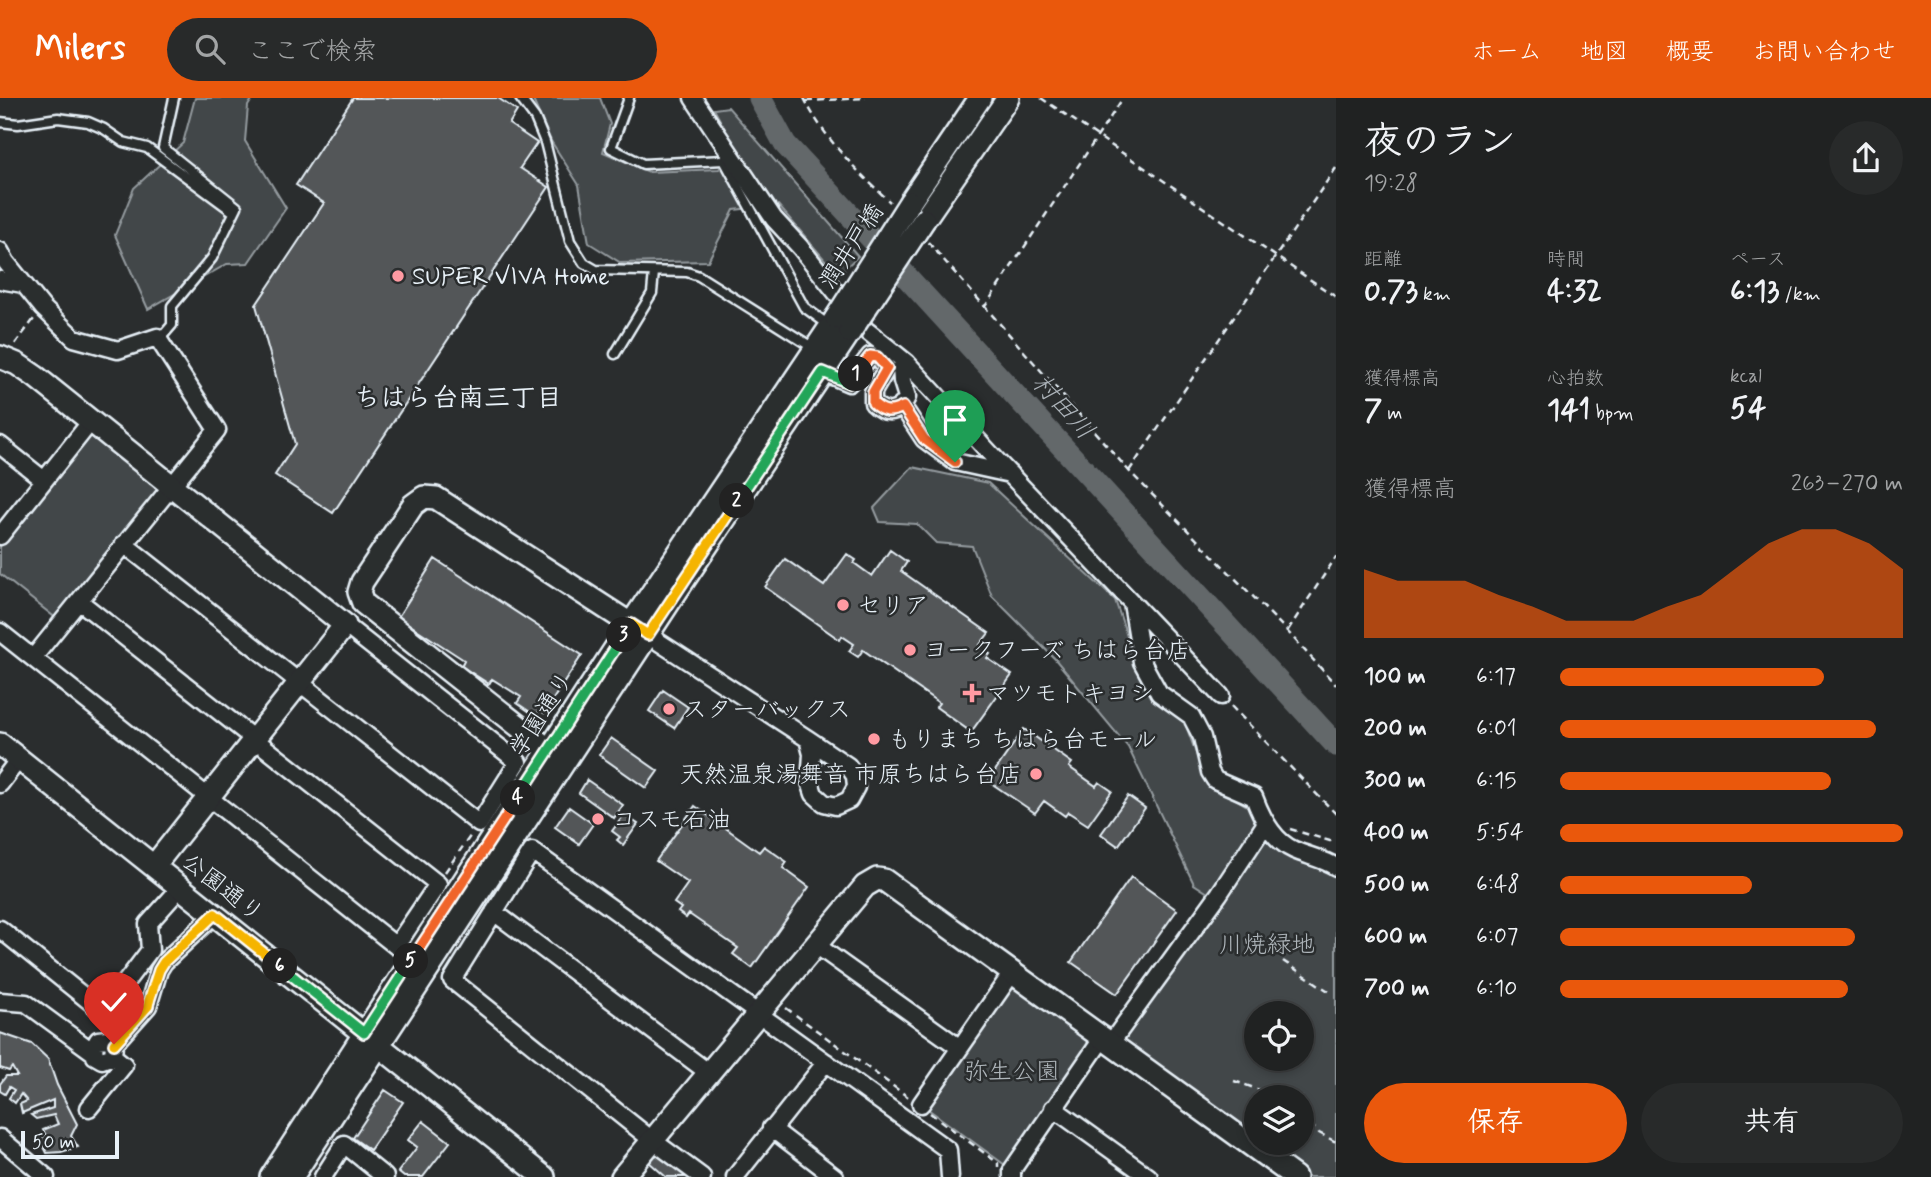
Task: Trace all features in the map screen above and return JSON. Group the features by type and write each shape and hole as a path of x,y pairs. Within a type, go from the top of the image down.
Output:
{"street":[{"path":"693,98 775,219 866,330 907,363 1221,696"},
{"name":"潤井戸橋","path":"839,325 910,202 980,98"},
{"name":"潤井戸橋","path":"839,325 924,220 1008,98"},
{"path":"0,251 43,308 75,338 118,351 157,337 216,430 33,658"},
{"path":"0,280 23,284"},
{"name":"学園通り","path":"271,1177 371,1040 639,630 815,349 839,325"},
{"name":"学園通り","path":"292,1177 371,1040 549,750 639,630 823,372 839,325"},
{"path":"823,372 849,383 870,356 877,357 887,368 873,392 873,403 880,410 892,412 903,407 907,397 901,369 907,363"},
{"path":"3,358 36,377 92,420 518,762 479,824 124,544"},
{"path":"903,407 924,439 955,462 1010,474"},
{"path":"0,536 92,420"},
{"path":"0,445 44,480"},
{"path":"549,750 363,603 359,592 362,582 413,505 424,497 436,498 808,739"},
{"path":"0,632 396,946 438,884 79,601"},
{"path":"1132,603 1142,662 1159,693 1191,716 1202,737 1210,772 1215,780 1254,797 1266,823 1290,849 1336,867"},
{"path":"154,866 345,625"},
{"name":"公園通り","path":"0,744 544,1177"},
{"path":"0,784 19,759"},
{"path":"1011,1173 1053,1108 1219,894 1266,823"},
{"path":"702,1177 452,980 532,851 765,1005 826,1062 948,1150 950,1177"},
{"path":"622,1177 870,882 884,880 1295,1177"},
{"path":"0,929 103,1012 150,950 148,924 181,887"},
{"path":"494,912 709,1073"},
{"path":"113,1050 148,1006 164,962 215,914"},
{"path":"816,945 960,1048"},
{"path":"918,1104 1012,973"},
{"path":"0,1001 26,1003 93,1052 99,1040 107,1039 124,1065 89,1108"},
{"path":"735,1177 771,1128 826,1062"},
{"path":"1053,1108 1149,1177"},
{"path":"771,1128 835,1177"},
{"path":"0,1138 46,1177"},
{"path":"323,1177 344,1144 385,1177"}],"lane":[{"path":"159,340 172,325 172,306 212,258 237,207 163,148 174,98"},
{"path":"520,98 535,118 545,142 570,241 584,263 596,270 687,272 699,276 815,349"},
{"path":"629,98 611,148 643,164 724,160 804,307 839,325"},
{"path":"0,122 18,124 58,118 88,122 123,142 147,148 231,210"},
{"path":"615,354 652,293 654,272"}],"path":[{"path":"806,101 866,98"},
{"path":"1041,98 1336,297"},
{"path":"1123,98 984,308 1129,471 1287,631 1336,685"},
{"path":"1129,471 1336,168"},
{"path":"3,358 43,308"},
{"path":"1287,631 1336,557"},
{"path":"1221,696 1336,814"},
{"path":"1266,823 1330,841 1336,840"},
{"path":"438,884 479,824"},
{"path":"1283,961 1333,994"},
{"path":"765,1005 918,1104 1011,1173"},
{"path":"1234,1081 1246,1085"},
{"path":"1314,1128 1336,1142"}],"green space":[{"path":"195,98 253,98 248,106 245,141 286,208 248,263 227,264 148,309 115,235 134,188 183,143"},
{"path":"532,98 600,98 610,124 603,152 649,172 719,169 735,148 714,109 728,107 858,256 838,275 778,205 734,210 708,261 621,263 589,243 579,185 551,141"},
{"path":"92,420 171,484 62,623 0,574 0,536"},
{"name":"川焼緑地","path":"912,467 988,483 1115,600 1143,685 1185,723 1206,781 1247,806 1263,826 1290,849 1336,868 1336,1177 1295,1177 1264,1155 1314,1155 1314,1085 1244,1085 1244,1140 1110,1044 1214,897 1194,884 1128,747 1055,659 992,596 972,546 936,543 917,524 880,522 874,508"},
{"name":"弥生公園","path":"1012,973 1102,1039 1012,1170 921,1104"}],"building":[{"path":"353,98 498,98 517,111 509,124 537,143 520,168 549,187 333,513 275,475 295,444 256,305 324,203 296,185"},
{"path":"890,550 907,562 901,571 989,633 979,646 990,654 987,658 1012,675 971,732 936,707 939,703 863,650 858,657 849,651 854,644 842,636 840,640 765,587 785,559 824,586 847,554 856,560 854,563 872,576"},
{"path":"435,559 582,655 544,713 540,710 536,716 517,703 521,697 492,679 489,684 461,666 464,660 398,617"},
{"name":"スターバックス","path":"663,690 688,707 674,728 649,711"},
{"name":"天然温泉湯舞音 市原ちはら台店","path":"1024,729 1072,763 1069,767 1096,786 1099,782 1112,791 1088,825 1068,812 1065,816 1044,801 1035,813 988,781"},
{"path":"611,738 658,771 646,788 599,755"},
{"path":"587,780 623,805 614,818 579,793"},
{"path":"1128,796 1145,808 1118,846 1101,834"},
{"path":"695,806 759,852 764,846 787,862 783,868 809,887 752,968 733,954 738,948 689,914 686,918 678,912 681,908 674,903 688,883 656,861"},
{"path":"569,807 593,824 579,844 555,827"},
{"path":"624,815 638,824 623,845 617,840 620,837 612,831"},
{"path":"1131,877 1177,910 1117,994 1071,962"},
{"path":"0,1033 32,1044 48,1059 57,1085 77,1124 71,1136 78,1147 47,1153 39,1137 46,1136 43,1130 58,1124 54,1115 36,1119 31,1115 53,1108 53,1100 22,1113 20,1104 27,1101 21,1094 15,1103 9,1098 14,1090 9,1087 5,1094 0,1091 0,1084 6,1076 17,1076 12,1067 9,1071 0,1068"},
{"path":"385,1090 403,1102 370,1150 353,1138"},
{"path":"423,1121 450,1142 423,1177 404,1177 398,1172 417,1147 408,1140"},
{"path":"658,1151 693,1177 666,1177 649,1162"}],"waterway":[{"name":"村田川","path":"760,98 785,144 1336,745"}],"place":[{"name":"SUPER VIVA Home","path":"398,276"},
{"name":"セリア","path":"843,605"},
{"name":"ヨークフーズ ちはら台店","path":"910,650"},
{"name":"マツモトキヨシ","path":"972,693"},
{"name":"スターバックス","path":"669,709"},
{"name":"もりまち ちはら台モール","path":"874,739"},
{"name":"天然温泉湯舞音 市原ちはら台店","path":"1036,774"},
{"name":"コスモ石油","path":"598,819"}],"district":[{"name":"ちはら台南三丁目","path":"458,397"}],"route":[{"path":"114,1044 148,1006 164,962 215,914 364,1033 631,624 648,635 823,372 849,383 870,356 877,357 887,368 873,392 873,403 880,410 892,412 903,407 924,439 955,462"}]}
